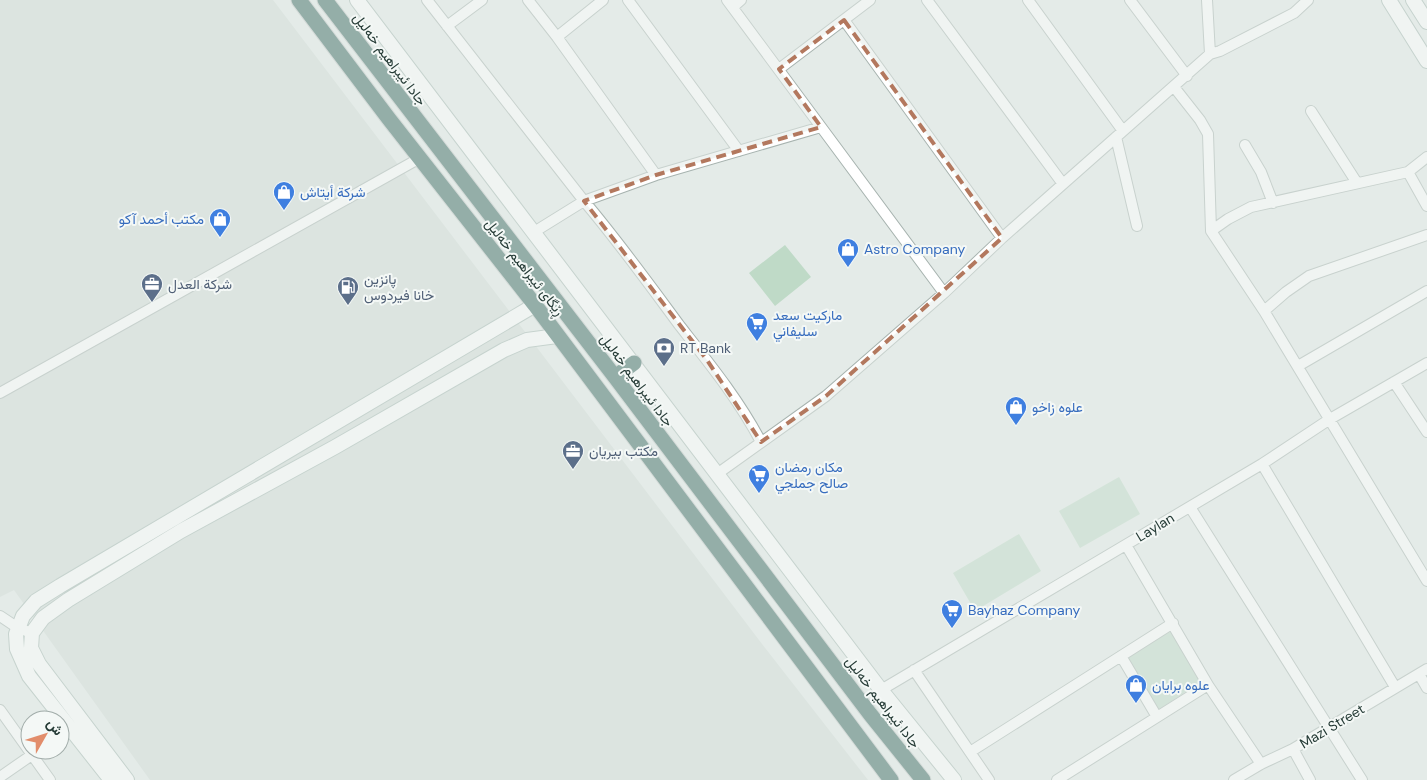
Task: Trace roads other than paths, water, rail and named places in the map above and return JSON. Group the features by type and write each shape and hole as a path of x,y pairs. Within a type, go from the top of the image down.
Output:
{"highway":[{"name":"ڕێگای ئیبراهیم خەلیل","path":"299,0 535,305 891,780"},
{"name":"جادا ئیبراهیم خەلیل","path":"325,0 616,378 870,714 923,780"},
{"path":"351,69 361,64 368,57"},
{"path":"390,119 396,111 405,106"},
{"path":"616,378 634,363"}],"main road":[{"name":"جادا ئیبراهیم خەلیل","path":"357,0 882,690 954,780"},
{"path":"1389,0 1427,61"},
{"path":"1414,0 1427,22"},
{"path":"51,710 29,676 17,649 16,634 18,628 23,616 36,601 535,305"},
{"path":"127,780 39,664 31,648 32,633 43,618 68,600 181,531 343,442 504,350 527,340 557,336"},
{"path":"70,736 111,780"}],"street":[{"path":"427,0 584,202 609,231 707,360 749,419 761,442"},
{"path":"447,26 482,0"},
{"path":"528,0 557,37 656,175"},
{"path":"557,37 603,0"},
{"path":"628,0 739,151"},
{"path":"742,0 730,3 944,293"},
{"path":"779,68 870,0"},
{"path":"927,0 1063,184"},
{"path":"1028,0 1120,134 1137,226"},
{"path":"1130,0 1187,76"},
{"path":"1207,0 1210,54"},
{"path":"717,474 826,396 944,293 1002,238 1210,54 1220,51 1294,13 1308,0"},
{"path":"844,20 1002,238"},
{"path":"1174,87 1200,120 1208,134 1211,231 1264,311 1425,574"},
{"path":"1312,111 1356,183"},
{"path":"534,232 584,202 656,175 821,127"},
{"path":"1244,145 1261,172 1273,203"},
{"path":"1211,231 1228,219 1251,207 1408,172 1427,157"},
{"path":"0,393 420,158"},
{"path":"1408,172 1427,206"},
{"path":"1264,311 1309,276 1427,235"},
{"path":"1298,366 1427,291"},
{"name":"Laylan","path":"882,690 1262,464 1330,420 1427,363"},
{"path":"1394,382 1427,432"},
{"path":"1262,464 1395,687"},
{"path":"1190,507 1362,780"},
{"path":"1126,545 1208,684 1261,764"},
{"path":"1,619 32,633"},
{"path":"970,752 1173,623"},
{"path":"1121,656 1157,717"},
{"path":"914,670 990,780"},
{"path":"1423,671 1427,688"},
{"name":"Mazi Street","path":"1234,780 1261,764 1293,749 1423,671"},
{"path":"1058,780 1208,684"},
{"path":"0,710 20,734"},
{"path":"1293,749 1310,780"},
{"path":"0,777 24,760"},
{"path":"39,760 50,780"}],"place":[{"name":"شركة أيتاش","path":"284,211"},
{"name":"مكتب أحمد آكو","path":"220,238"},
{"name":"Astro Company","path":"848,268"},
{"name":"شركة العدل","path":"152,303"},
{"name":"پانزين خانا فيردوس","path":"348,306"},
{"name":"ماركيت سعد سليفاني","path":"757,342"},
{"name":"RT Bank","path":"664,367"},
{"name":"علوه زاخو","path":"1016,426"},
{"name":"مكتب بيريان","path":"573,470"},
{"name":"مكان رمضان صالح جملجي","path":"759,494"},
{"name":"Bayhaz Company","path":"952,629"},
{"name":"علوه برايان","path":"1136,704"}]}
